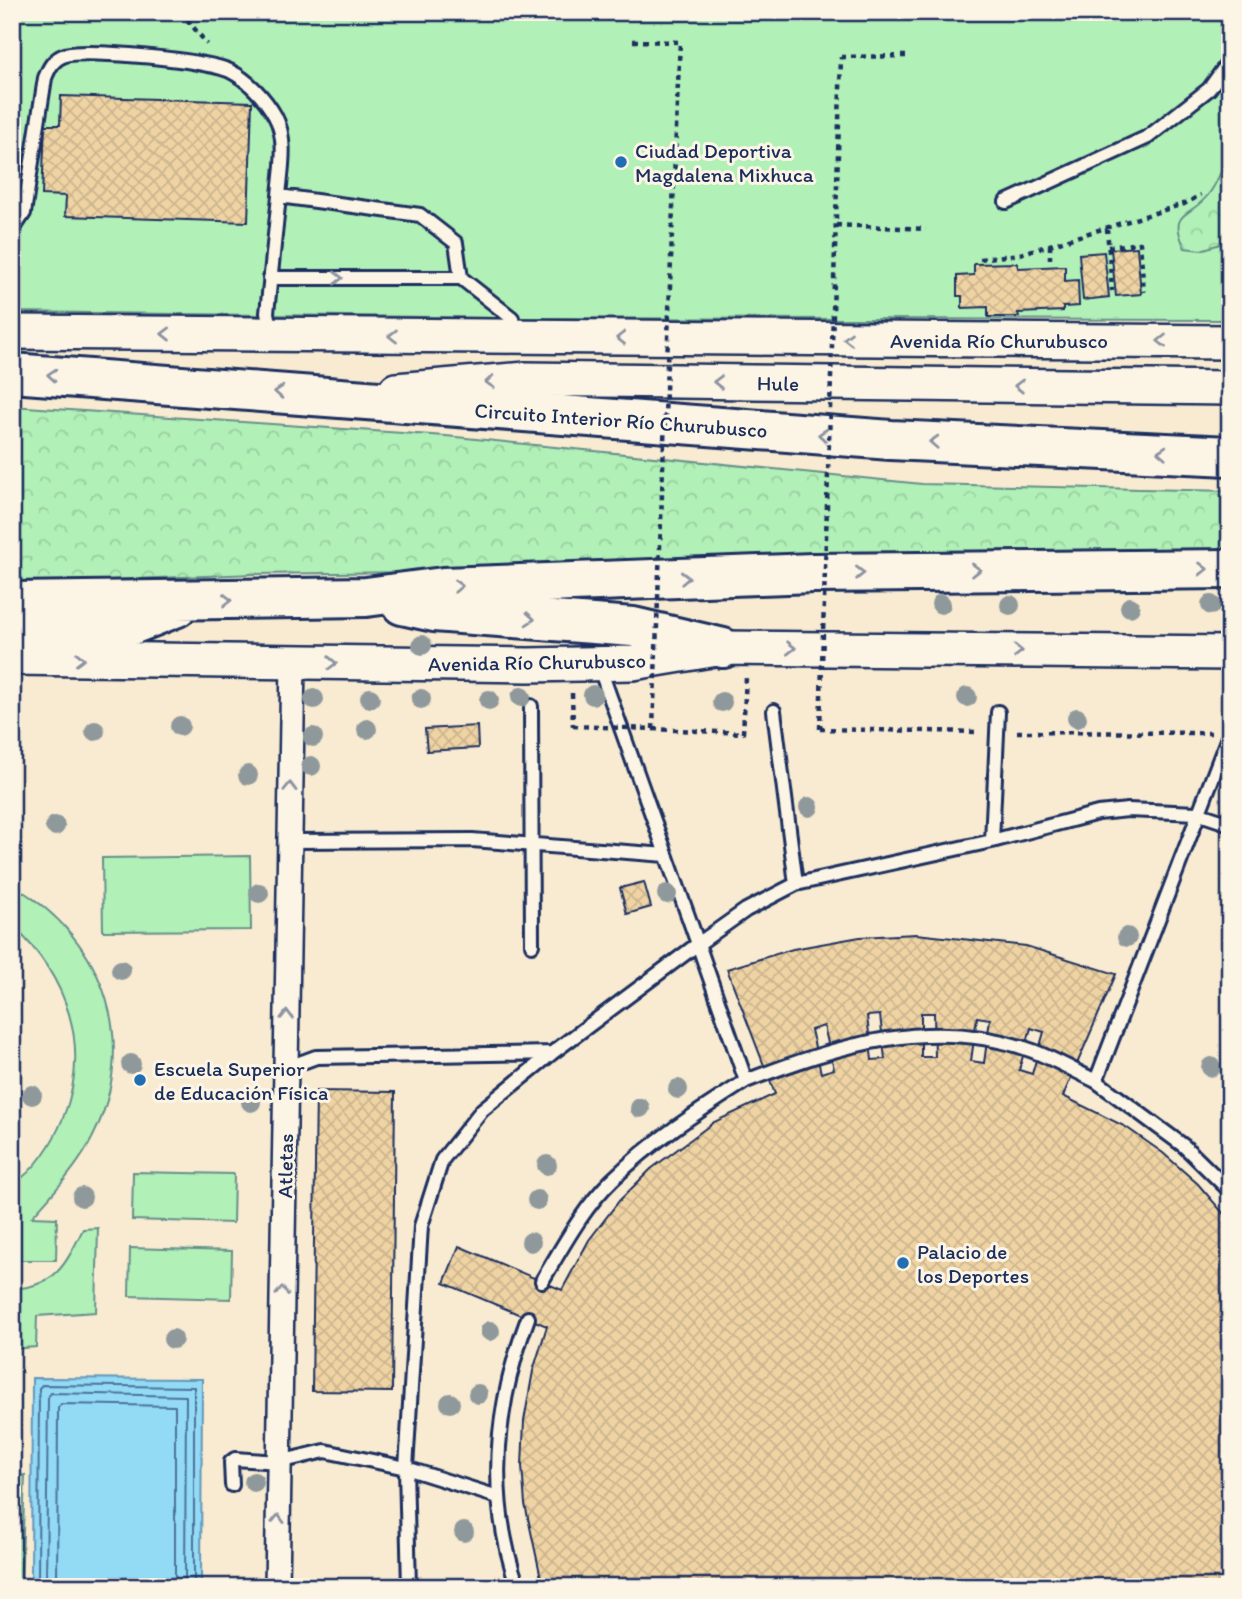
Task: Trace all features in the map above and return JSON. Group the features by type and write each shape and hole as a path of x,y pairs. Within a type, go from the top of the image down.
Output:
{"highway":[{"name":"Circuito Interior Río Churubusco","path":"12,373 891,440 1230,456"},
{"path":"12,601 366,597 443,587 786,574 1230,569"},
{"path":"366,597 434,611 633,627 735,648"},
{"path":"12,636 111,633 190,601"}],"main road":[{"name":"Avenida Río Churubusco","path":"12,332 1230,342"},
{"name":"Hule","path":"327,396 526,379 1230,388"},
{"name":"Avenida Río Churubusco","path":"12,658 598,664 633,663 735,648 1230,653"}],"street":[{"name":"Atletas","path":"277,1587 293,662"}],"lane":[{"path":"12,231 24,213 45,78 52,62 65,55 177,59 229,71 251,86 279,125 283,151 267,313 272,336"},
{"path":"1006,202 1148,137 1209,89 1230,60"},
{"path":"279,195 420,215 456,243 461,278"},
{"path":"270,278 461,278 512,318 514,337"},
{"path":"598,664 747,1081"},
{"path":"531,706 532,946"},
{"path":"774,711 796,884"},
{"path":"992,841 998,712"},
{"path":"1096,1081 1230,733"},
{"path":"409,1587 406,1468 421,1226 442,1160 482,1110 552,1053 698,944 746,910 796,884 992,841 1098,814 1128,810 1197,813 1230,824"},
{"path":"289,841 472,840 666,855"},
{"path":"542,1281 574,1227 611,1181 672,1129 747,1081 823,1051 876,1038 929,1035 981,1040 1032,1051 1096,1081 1184,1146 1230,1191"},
{"path":"286,1068 316,1057 552,1053"},
{"path":"518,1587 507,1556 498,1497 499,1425 514,1356 528,1318"},
{"path":"232,1485 231,1462 234,1459 279,1462 326,1451 406,1468 498,1497"}],"path":[{"path":"633,41 680,42 653,729"},
{"path":"907,57 841,57 820,730 917,733 1230,733"},
{"path":"980,259 1009,257 1184,204 1201,195"},
{"path":"835,225 926,229"},
{"path":"1107,228 1112,292"},
{"path":"1108,247 1140,243 1144,292"},
{"path":"1050,245 1051,259"},
{"path":"573,726 743,733 735,648"}],"green space":[{"name":"Ciudad Deportiva Magdalena Mixhuca","path":"12,12 1230,12 1230,320 512,318 12,312"},
{"path":"1230,155 1230,241 1201,250 1185,248 1178,227 1180,221 1208,195"},
{"path":"12,406 446,436 922,484 1230,491 1230,551 910,554 495,571 254,574 12,584"},
{"path":"250,856 251,930 103,931 102,858"},
{"path":"12,885 45,908 72,935 92,965 106,999 113,1035 113,1071 104,1109 88,1146 69,1174 32,1217 57,1218 56,1260 12,1260 12,1185 29,1172 54,1137 71,1091 75,1065 69,1014 60,990 31,945 12,925"},
{"path":"133,1172 234,1174 233,1223 132,1220"},
{"path":"98,1228 96,1312 37,1316 36,1347 12,1349 12,1289 39,1284 49,1278 71,1254 83,1229"},
{"path":"130,1248 232,1251 231,1299 129,1296"},
{"path":"25,1475 21,1587 12,1587 12,1477"}],"water":[{"path":"32,1378 202,1379 201,1586 31,1584"}],"building":[{"path":"61,96 252,102 248,222 65,216 66,196 42,195 45,125 60,125"},
{"path":"1137,247 1141,294 1116,296 1111,249"},
{"path":"1104,252 1109,297 1083,300 1079,254"},
{"path":"1017,263 1018,268 1065,266 1065,281 1078,280 1079,306 1063,307 1063,311 1018,313 1019,317 988,317 988,307 962,308 962,296 957,296 957,276 974,275 974,264"},
{"path":"477,726 478,748 427,751 425,729"},
{"path":"644,882 651,907 627,914 620,888"},
{"name":"Palacio de los Deportes","path":"916,934 1026,946 1116,974 1063,1096 1126,1127 1163,1153 1198,1184 1230,1221 1230,1587 543,1587 525,1504 522,1466 524,1421 533,1371 547,1326 444,1283 459,1246 562,1290 589,1240 619,1201 651,1169 714,1122 775,1094 727,969 793,949 860,937","holes":["921,1013 934,1013 935,1057 921,1057","880,1015 885,1059 872,1060 867,1016","977,1017 990,1019 984,1063 971,1061","824,1026 834,1069 821,1073 811,1030","1031,1028 1044,1032 1032,1074 1019,1070"]},
{"path":"316,1091 395,1092 392,1392 312,1391"}],"place":[{"name":"Ciudad Deportiva Magdalena Mixhuca","path":"621,162"},
{"name":"Escuela Superior de Educación Física","path":"140,1080"},
{"name":"Palacio de los Deportes","path":"903,1263"}]}
